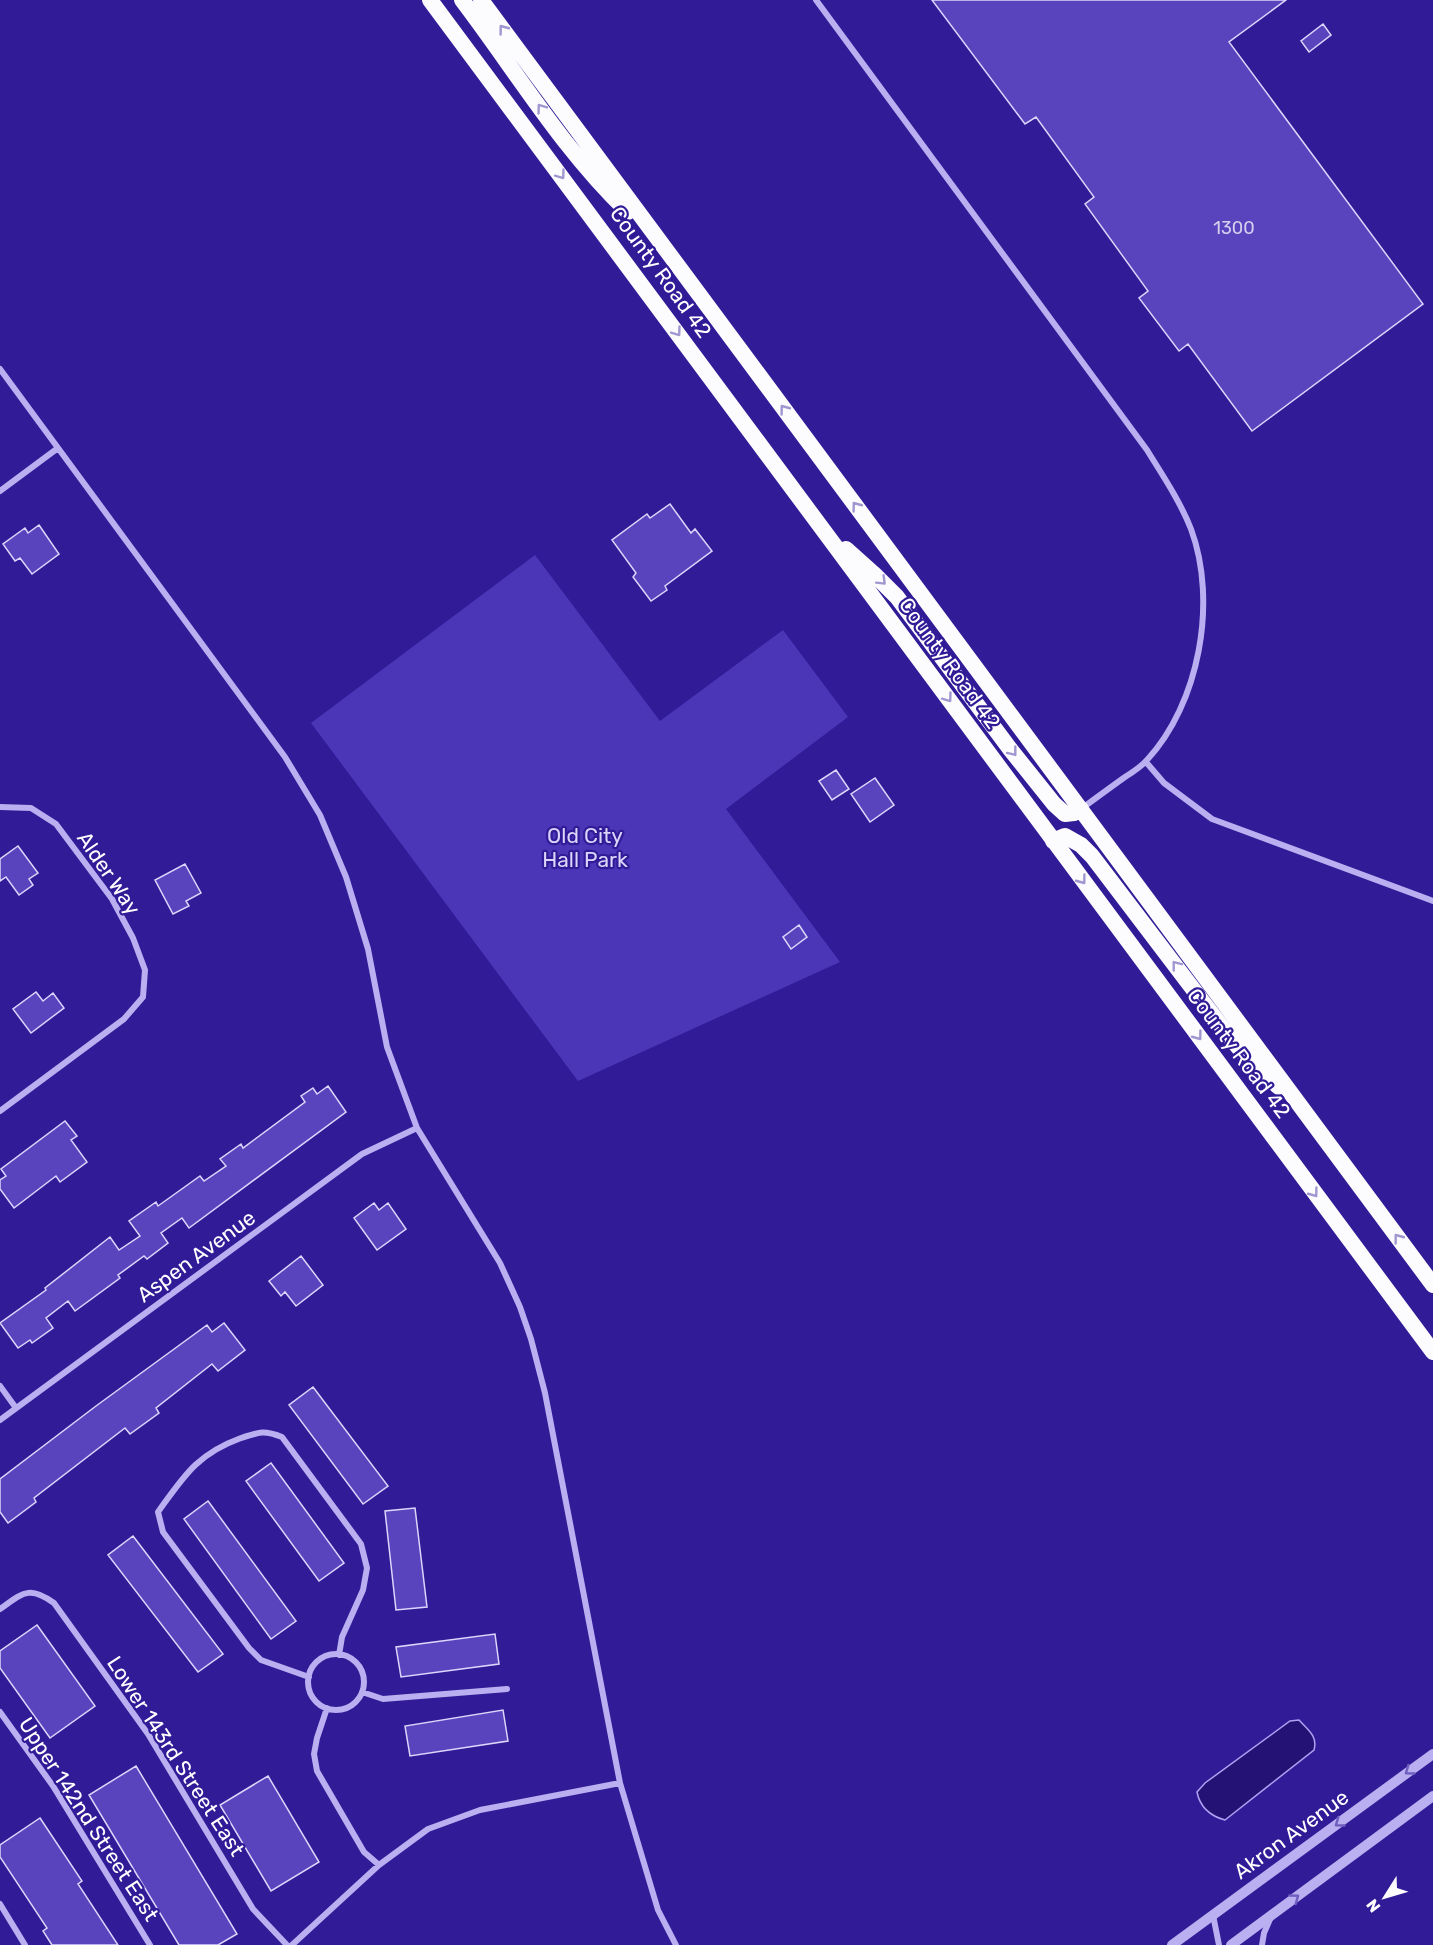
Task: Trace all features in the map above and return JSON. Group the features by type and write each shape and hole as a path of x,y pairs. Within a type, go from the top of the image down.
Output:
{"highway":[{"name":"County Road 42","path":"430,0 1433,1352"},
{"path":"462,0 565,141 615,200 663,246"},
{"name":"County Road 42","path":"481,0 1433,1285"},
{"path":"822,528 897,597 1010,749 1054,804 1065,814 1081,809"},
{"path":"1053,841 1065,836 1086,850 1228,1035 1256,1068 1298,1102"}],"street":[{"path":"816,0 1147,450 1180,503 1192,532 1201,570 1203,605 1193,680 1185,702 1169,734 1146,762 1081,809"},
{"path":"0,369 285,757 320,815 346,877 362,928 387,1047 417,1128 500,1263 520,1307 531,1339 545,1393 620,1783 658,1910 676,1945"},
{"path":"0,491 58,448"},
{"path":"1146,762 1164,783 1212,819 1433,901"},
{"name":"Alder Way","path":"0,807 32,808 56,824 112,898 133,938 145,970 142,997 124,1019 0,1111"},
{"name":"Aspen Avenue","path":"0,1420 363,1154 417,1128"},
{"path":"0,1386 16,1408"},
{"path":"309,1677 261,1660 249,1648 163,1532 158,1512 202,1457 224,1444 266,1431 282,1437 361,1544 367,1568 363,1590 342,1637 339,1654"},
{"name":"Lower 143rd Street East","path":"0,1609 24,1593 39,1592 54,1603 148,1734 253,1909 287,1945"},
{"path":"339,1654 354,1661 360,1667 363,1675 362,1692 359,1698 348,1707 334,1710 316,1701 312,1696 309,1677 319,1660 339,1654"},
{"path":"362,1692 383,1699 507,1689"},
{"path":"327,1708 314,1754 317,1771 364,1852 379,1864"},
{"name":"Upper 142nd Street East","path":"0,1712 53,1786 150,1945"},
{"name":"Akron Avenue","path":"1172,1945 1433,1754"},
{"path":"292,1945 379,1864 428,1829 480,1810 620,1783"},
{"path":"1231,1945 1433,1796"},
{"path":"0,1904 25,1945"},
{"path":"1213,1915 1219,1945"},
{"path":"1262,1945 1264,1933 1273,1915"}],"green space":[{"name":"Old City Hall Park","path":"535,555 660,721 783,630 848,717 726,809 840,962 578,1081 311,723"}],"shaded area":[{"path":"1299,1720 1309,1730 1315,1741 1314,1750 1225,1820 1206,1810 1197,1792 1205,1783 1290,1721"}],"building":[{"path":"932,0 1286,0 1229,42 1423,304 1252,431 1188,344 1179,351 1139,298 1148,291 1085,204 1094,197 1036,117 1025,124"},
{"path":"1323,24 1331,35 1309,52 1301,41"},
{"path":"670,504 691,533 695,529 712,551 665,586 667,590 651,601 633,577 636,573 612,540 647,514 650,518"},
{"path":"39,525 59,554 32,574 20,558 15,561 3,544 25,528 28,533"},
{"path":"836,770 849,789 832,800 819,781"},
{"path":"875,778 894,805 870,822 851,794"},
{"path":"18,846 38,873 29,879 33,885 19,895 6,877 0,881 0,859"},
{"path":"185,864 201,893 186,901 189,906 173,914 155,880"},
{"path":"799,925 807,937 791,949 783,937"},
{"path":"36,992 43,1001 53,993 64,1008 31,1033 13,1009"},
{"path":"328,1086 346,1112 189,1228 182,1218 161,1233 168,1243 147,1259 144,1256 118,1275 120,1278 75,1311 68,1301 46,1318 53,1328 32,1343 30,1340 18,1348 0,1323 46,1290 45,1288 110,1237 119,1250 140,1236 129,1221 156,1202 158,1206 200,1176 204,1181 226,1166 220,1159 241,1144 243,1148 305,1102 301,1096 313,1088 317,1094"},
{"path":"65,1121 77,1136 71,1140 87,1162 60,1182 56,1176 14,1208 0,1189 0,1180 6,1176 1,1169"},
{"path":"374,1203 379,1210 388,1203 406,1229 377,1250 354,1218"},
{"path":"301,1256 323,1285 296,1306 285,1292 281,1296 269,1281"},
{"path":"224,1323 245,1350 218,1371 212,1364 156,1408 159,1413 130,1434 125,1428 34,1498 36,1502 8,1523 0,1512 0,1479 207,1325 212,1332"},
{"path":"313,1387 388,1486 363,1504 289,1405"},
{"path":"271,1463 344,1563 319,1581 246,1481"},
{"path":"208,1501 296,1621 271,1639 184,1519"},
{"path":"415,1508 427,1607 396,1610 385,1511"},
{"path":"133,1536 223,1654 198,1672 108,1555"},
{"path":"37,1625 95,1706 50,1738 0,1668 0,1651"},
{"path":"495,1634 499,1664 401,1677 396,1647"},
{"path":"503,1710 508,1741 410,1756 405,1726"},
{"path":"136,1766 237,1934 218,1945 179,1945 89,1795"},
{"path":"268,1776 319,1862 271,1891 220,1805"},
{"path":"40,1818 82,1881 78,1884 118,1945 52,1945 43,1931 47,1928 0,1857 0,1845"}]}
